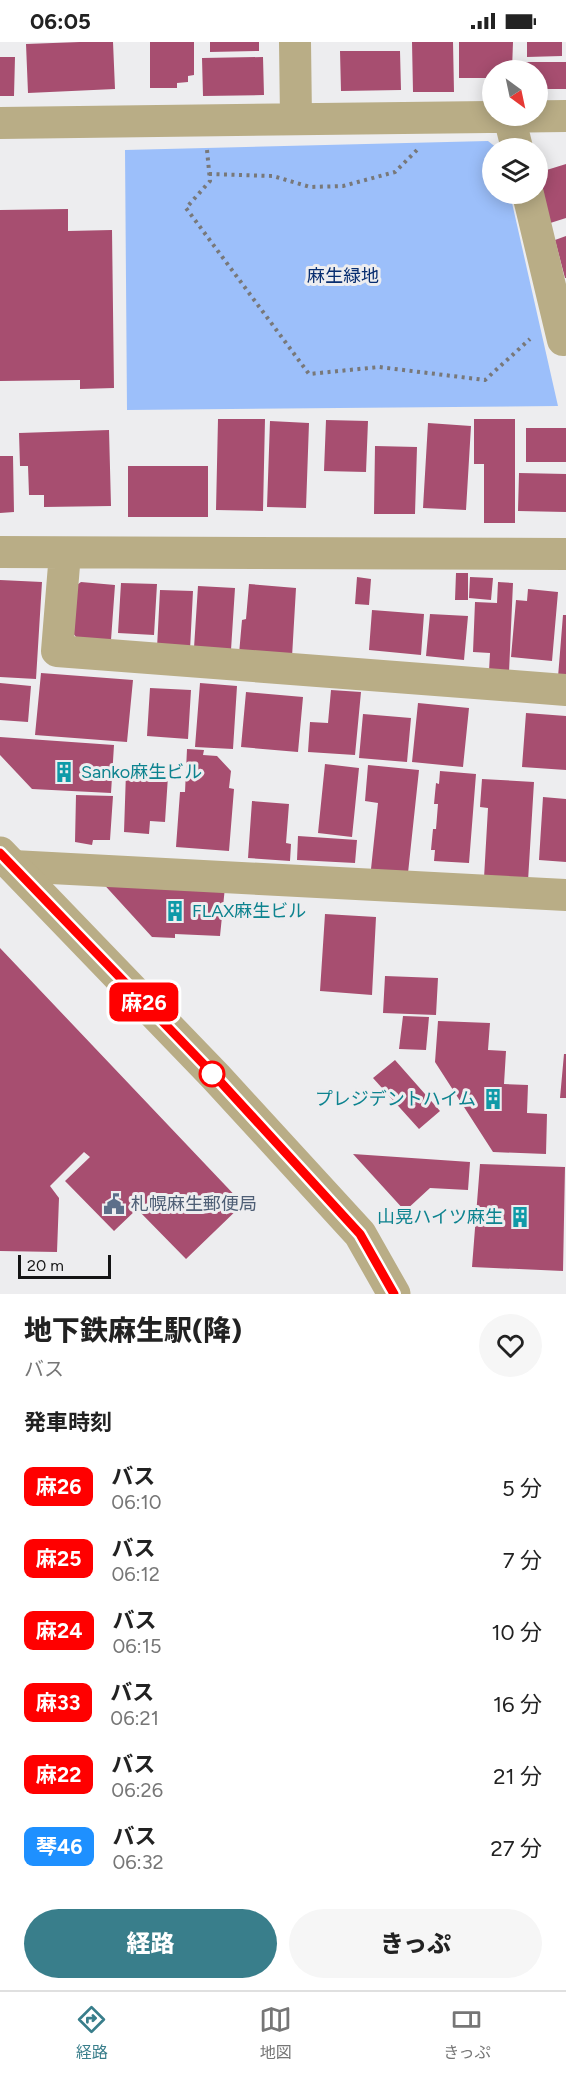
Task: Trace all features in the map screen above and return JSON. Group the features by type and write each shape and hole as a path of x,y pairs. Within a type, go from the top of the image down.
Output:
{"street":[{"path":"295,42 296,118"},
{"path":"0,123 482,116"},
{"path":"548,116 566,116"},
{"path":"530,204 557,341"},
{"path":"0,552 566,554"},
{"path":"65,553 57,651 566,690"},
{"path":"6,859 566,895"},
{"path":"6,859 216,1077 360,1234 394,1294"}],"path":[{"path":"206,139 210,181 186,208 309,374 379,367 485,380 557,341"},
{"path":"209,174 273,176 310,188 343,186 395,172 422,144"}],"green space":[{"name":"麻生緑地","path":"482,141 482,204 512,204 558,406 127,410 125,150"}],"building":[{"path":"113,42 115,89 28,93 26,44"},
{"path":"150,42 194,42 194,75 188,76 188,82 177,83 177,88 150,88"},
{"path":"210,42 259,42 259,51 210,52"},
{"path":"412,42 453,42 454,92 413,92"},
{"path":"459,42 513,42 512,60 482,60 482,78 459,78"},
{"path":"527,42 562,42 562,56 527,57"},
{"path":"340,51 400,51 401,90 341,91"},
{"path":"0,57 15,57 14,96 0,96"},
{"path":"263,57 264,95 203,96 202,58"},
{"path":"548,62 566,62 566,89 548,89"},
{"path":"566,164 566,218 544,225 539,204 548,204 548,170"},
{"path":"68,209 68,231 112,230 114,388 80,389 80,380 0,381 0,210"},
{"path":"566,236 566,278 565,278 555,240"},
{"path":"218,419 265,419 263,511 216,510"},
{"path":"474,419 515,419 515,523 484,523 484,464 474,464"},
{"path":"326,420 368,421 366,472 324,471"},
{"path":"270,421 309,423 306,508 267,507"},
{"path":"428,423 471,426 466,510 423,508"},
{"path":"526,428 566,428 566,462 526,462"},
{"path":"109,430 111,506 44,507 44,495 29,495 28,466 20,466 19,433"},
{"path":"375,446 417,447 415,514 374,514"},
{"path":"0,456 13,456 14,512 0,513"},
{"path":"128,466 208,466 208,517 128,517"},
{"path":"519,473 566,474 566,512 518,511"},
{"path":"456,573 468,573 468,600 455,600"},
{"path":"357,577 371,579 369,605 355,604"},
{"path":"470,577 493,578 491,600 469,598"},
{"path":"0,580 42,582 36,679 0,677"},
{"path":"81,582 115,585 111,640 77,638 71,631 74,587"},
{"path":"498,582 513,583 509,672 489,671 490,653 473,652 475,602 497,603"},
{"path":"121,583 157,584 154,635 118,633"},
{"path":"249,584 296,588 292,657 239,654 242,620 246,619"},
{"path":"198,586 235,588 231,650 194,648"},
{"path":"528,589 558,592 552,661 511,657 516,600 527,601"},
{"path":"160,590 193,591 190,650 157,648"},
{"path":"372,610 424,614 421,655 369,650"},
{"path":"430,614 468,616 464,660 426,656"},
{"path":"563,615 566,615 566,677 558,677"},
{"path":"41,673 133,680 127,742 35,735"},
{"path":"0,683 31,686 28,722 0,720"},
{"path":"200,683 237,686 233,749 195,747"},
{"path":"150,688 191,690 188,739 147,736"},
{"path":"331,690 361,692 355,755 308,752 310,722 328,723"},
{"path":"246,692 303,697 298,752 241,747"},
{"path":"418,703 469,708 463,767 412,762"},
{"path":"526,713 566,716 566,770 522,767"},
{"path":"363,714 411,718 407,762 359,758"},
{"name":"Sanko麻生ビル","path":"0,737 114,745 111,793 32,789 0,755"},
{"path":"187,749 204,750 203,755 217,756 231,771 229,788 234,789 229,851 176,847 180,792 185,792"},
{"path":"325,764 359,768 352,837 318,833"},
{"path":"368,765 419,770 408,873 371,869 378,803 365,801"},
{"path":"440,771 476,774 469,863 434,861 435,850 431,850 438,804 434,804"},
{"path":"126,772 168,776 165,822 150,821 149,834 124,832"},
{"path":"482,779 534,782 528,881 484,878 488,808 480,807"},
{"path":"76,795 113,796 110,840 93,840 92,845 75,842"},
{"path":"543,797 566,799 566,862 539,860"},
{"path":"252,801 289,804 286,843 291,844 290,861 248,858"},
{"path":"298,836 357,840 355,863 297,860"},
{"name":"FLAX麻生ビル","path":"99,879 225,887 220,936 175,934 175,938 152,937"},
{"path":"325,914 376,917 372,995 320,991"},
{"path":"0,948 243,1204 186,1259 137,1209 114,1231 65,1181 90,1157 84,1152 50,1186 59,1198 57,1252 0,1251"},
{"path":"385,976 438,978 436,1015 383,1013"},
{"path":"403,1016 429,1017 426,1050 399,1049"},
{"name":"プレジデントハイム","path":"438,1021 490,1023 488,1050 506,1051 504,1084 528,1085 527,1113 547,1114 546,1154 493,1152 435,1062"},
{"path":"564,1054 566,1054 566,1098 560,1098"},
{"path":"395,1060 440,1111 419,1129 373,1078"},
{"path":"353,1154 470,1162 468,1190 430,1188 405,1211"},
{"name":"山晃ハイツ麻生","path":"480,1164 565,1167 563,1271 472,1267"}],"bus line":[{"name":"麻26","path":"0,853 216,1077 360,1234 394,1294"}],"place":[{"name":"Sanko麻生ビル","path":"64,772"},
{"name":"FLAX麻生ビル","path":"175,911"},
{"name":"プレジデントハイム","path":"493,1099"},
{"name":"札幌麻生郵便局","path":"114,1204"},
{"name":"山晃ハイツ麻生","path":"520,1217"}]}
